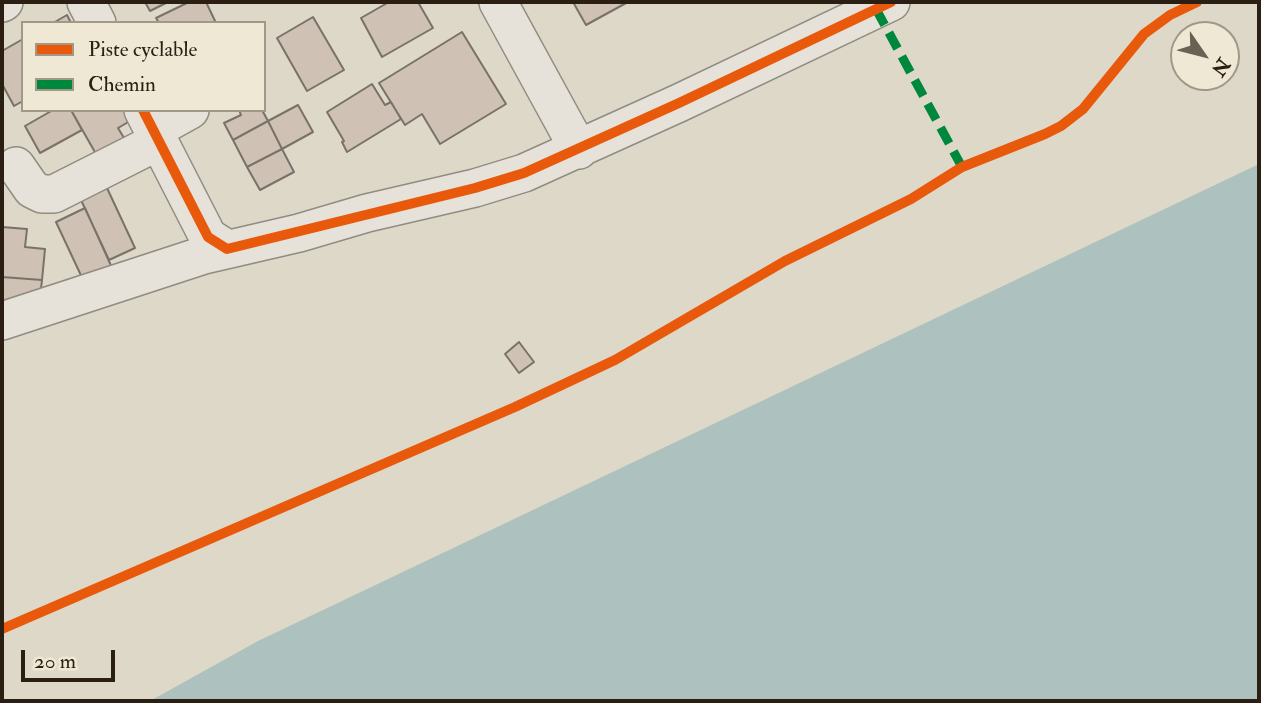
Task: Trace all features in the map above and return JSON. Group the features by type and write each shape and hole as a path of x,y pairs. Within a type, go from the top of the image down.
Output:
{"street":[{"path":"86,2 96,21"},
{"path":"499,2 579,150"},
{"path":"2,321 213,247 299,233 524,173 579,150 879,4"},
{"path":"15,181 43,194 54,194 152,127 186,112"},
{"path":"152,127 213,247"}],"shaded area":[{"path":"1259,164 1259,701 150,701 258,641"}],"building":[{"path":"145,2 168,2 150,11"},
{"path":"189,2 206,2 215,21 158,21 156,18"},
{"path":"389,2 418,2 433,28 382,57 361,18"},
{"path":"573,2 628,2 586,25"},
{"path":"67,15 70,21 56,21"},
{"path":"313,17 344,70 307,91 277,38"},
{"path":"462,32 506,104 440,144 422,114 405,125 379,83"},
{"path":"21,40 21,102 14,106 2,84 2,51"},
{"path":"372,84 385,105 391,102 401,119 347,152 342,142 344,141 327,112"},
{"path":"298,105 313,132 282,149 268,121"},
{"path":"50,112 72,112 82,130 40,153 25,126"},
{"path":"72,112 125,112 130,121 118,128 124,138 96,154"},
{"path":"240,112 263,112 268,121 233,140 224,123 241,115"},
{"path":"268,121 282,149 247,167 233,140"},
{"path":"282,149 294,172 260,190 247,167"},
{"path":"107,188 135,248 109,260 81,200"},
{"path":"85,208 113,270 85,284 56,222"},
{"path":"2,227 27,229 25,247 45,249 42,280 2,277"},
{"path":"2,277 42,280 40,297 2,302"},
{"path":"519,342 534,362 519,373 505,354"}],"marked path":[{"path":"876,9 962,167"}],"cycle path":[{"path":"144,112 208,237 227,249 475,188 524,173 891,2"},
{"path":"2,629 515,407 615,360 785,261 911,199 962,167 1061,126 1083,109 1144,34 1170,15 1197,2"}]}
